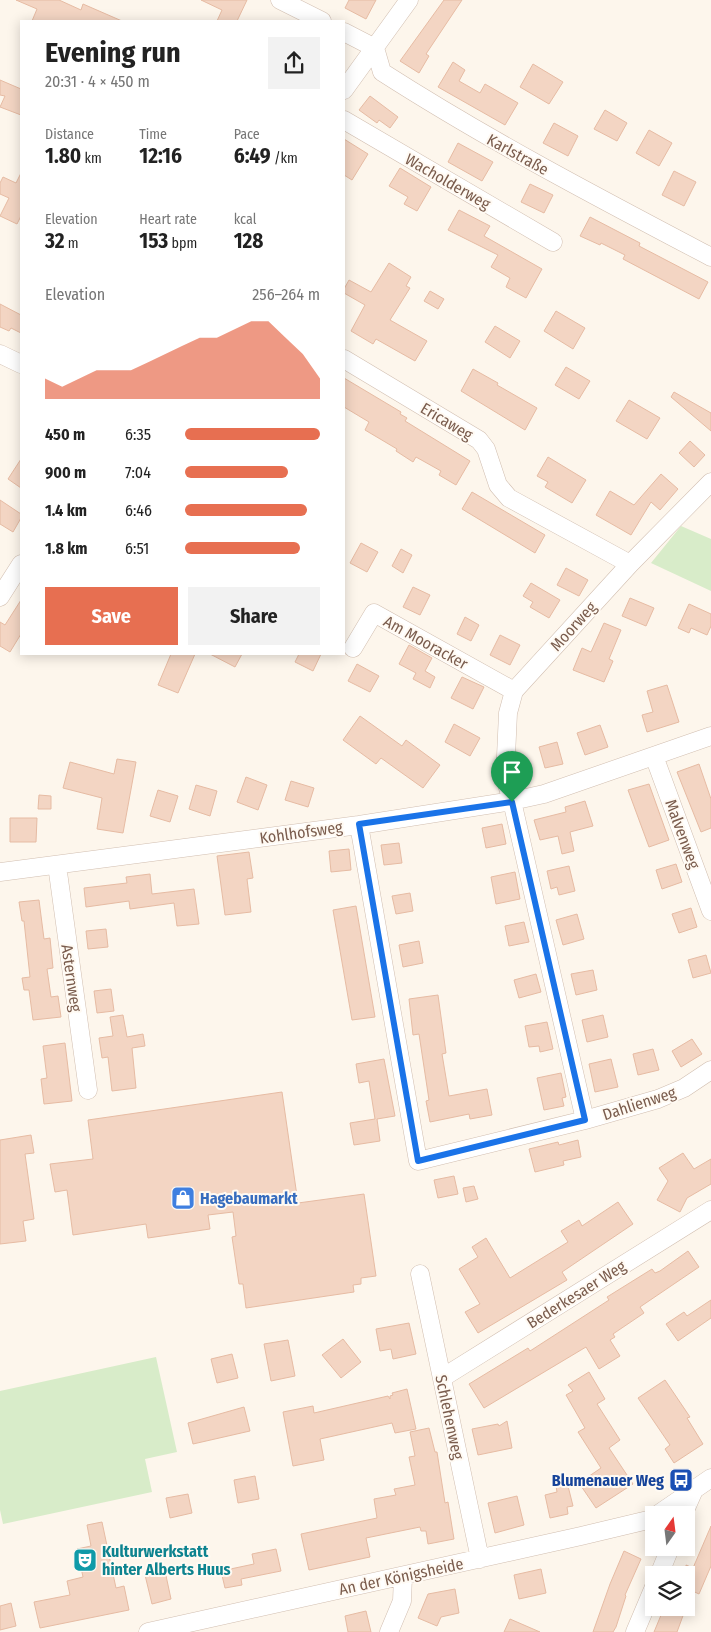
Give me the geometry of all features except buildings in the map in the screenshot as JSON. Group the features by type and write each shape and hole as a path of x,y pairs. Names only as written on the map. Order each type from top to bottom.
{"street":[{"path":"280,0 320,20"},
{"path":"345,89 409,0"},
{"path":"345,33 375,48"},
{"name":"Karlstraße","path":"375,48 382,72 451,116 560,178 711,257"},
{"name":"Wacholderweg","path":"345,121 553,242"},
{"path":"0,354 20,364"},
{"name":"Ericaweg","path":"345,360 478,440 486,449 498,485 509,498 630,564"},
{"name":"Moorweg","path":"585,1120 505,778 508,713 514,691 630,564 711,482"},
{"path":"0,595 20,565"},
{"name":"Am Mooracker","path":"353,648 374,613 514,691"},
{"name":"Kohlhofsweg","path":"0,872 512,802 544,794 711,736"},
{"name":"Malvenweg","path":"654,756 711,911"},
{"name":"Dahlienweg","path":"359,824 418,1161 585,1120 658,1099 684,1088 711,1070"},
{"name":"Asternweg","path":"57,865 88,1090"},
{"name":"Bederkesaer Weg","path":"442,1378 711,1210"},
{"name":"Schlehenweg","path":"420,1274 480,1559"},
{"path":"673,1506 711,1478"},
{"path":"687,1506 694,1489"},
{"name":"An der Königsheide","path":"148,1632 645,1521"},
{"path":"389,1632 402,1601 403,1576"},
{"path":"635,1632 645,1608"}],"green space":[{"path":"681,526 711,539 711,591 651,563"},
{"path":"156,1357 177,1452 145,1459 152,1492 3,1524 0,1510 0,1391"}],"place":[{"name":"Hagebaumarkt","path":"183,1198"},
{"name":"Blumenauer Weg","path":"681,1480"},
{"name":"Kulturwerkstatt hinter Alberts Huus","path":"85,1560"}],"route":[{"path":"512,802 585,1120 418,1161 359,824 512,802"}]}
